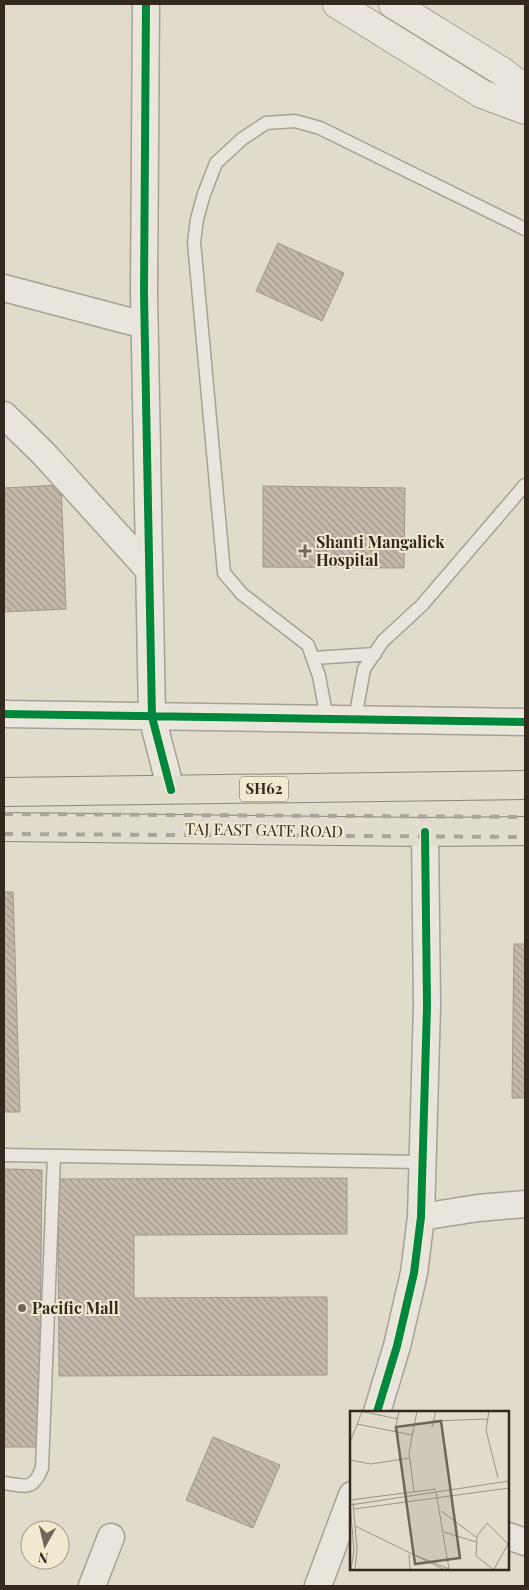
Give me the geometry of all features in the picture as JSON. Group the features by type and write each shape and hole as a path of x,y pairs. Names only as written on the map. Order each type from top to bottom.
{"main road":[{"name":"SH62","path":"4,792 525,785"},
{"name":"TAJ EAST GATE ROAD","path":"4,827 426,832 525,831"}],"street":[{"path":"146,4 144,325 152,717 171,790"},
{"path":"337,4 482,94 525,110"},
{"path":"392,4 503,72 525,89"},
{"path":"4,288 144,325"},
{"path":"4,415 43,452 148,570"},
{"path":"4,714 525,722"},
{"path":"377,1411 397,1346 414,1273 421,1217 427,1006 426,832"},
{"path":"421,1217 478,1208 525,1204"},
{"path":"318,1586 350,1500"},
{"path":"509,1536 525,1542"},
{"path":"92,1586 111,1538"}],"lane":[{"path":"327,719 319,676 308,645 242,594 224,573 194,242 197,219 216,163 242,139 266,123 296,121 320,128 525,229"},
{"path":"354,719 364,669 383,641 422,605 525,484"},
{"path":"313,658 375,654"},
{"path":"4,1155 423,1162"},
{"path":"4,1483 29,1486 37,1481 42,1468 54,1156"}],"building":[{"path":"278,243 344,273 322,321 256,291"},
{"path":"61,485 66,609 4,612 4,488"},
{"path":"263,486 405,488 404,568 263,567"},
{"path":"4,892 13,892 20,1112 4,1112"},
{"path":"514,944 525,944 525,1098 512,1098"},
{"name":"Pacific Mall","path":"4,1169 42,1170 39,1447 4,1447"},
{"path":"347,1178 347,1234 134,1235 134,1298 327,1297 327,1375 59,1376 58,1179"},
{"path":"213,1437 280,1465 253,1528 186,1500"}],"railway":[{"path":"4,814 525,817"},
{"path":"4,834 525,837"}],"cycle path":[{"path":"146,4 144,293 152,717 171,790"},
{"path":"4,714 525,722"},
{"path":"377,1411 397,1346 414,1273 421,1217 427,1006 425,832"}],"place":[{"name":"Shanti Mangalick Hospital","path":"305,551"},
{"name":"Pacific Mall","path":"22,1308"}]}
